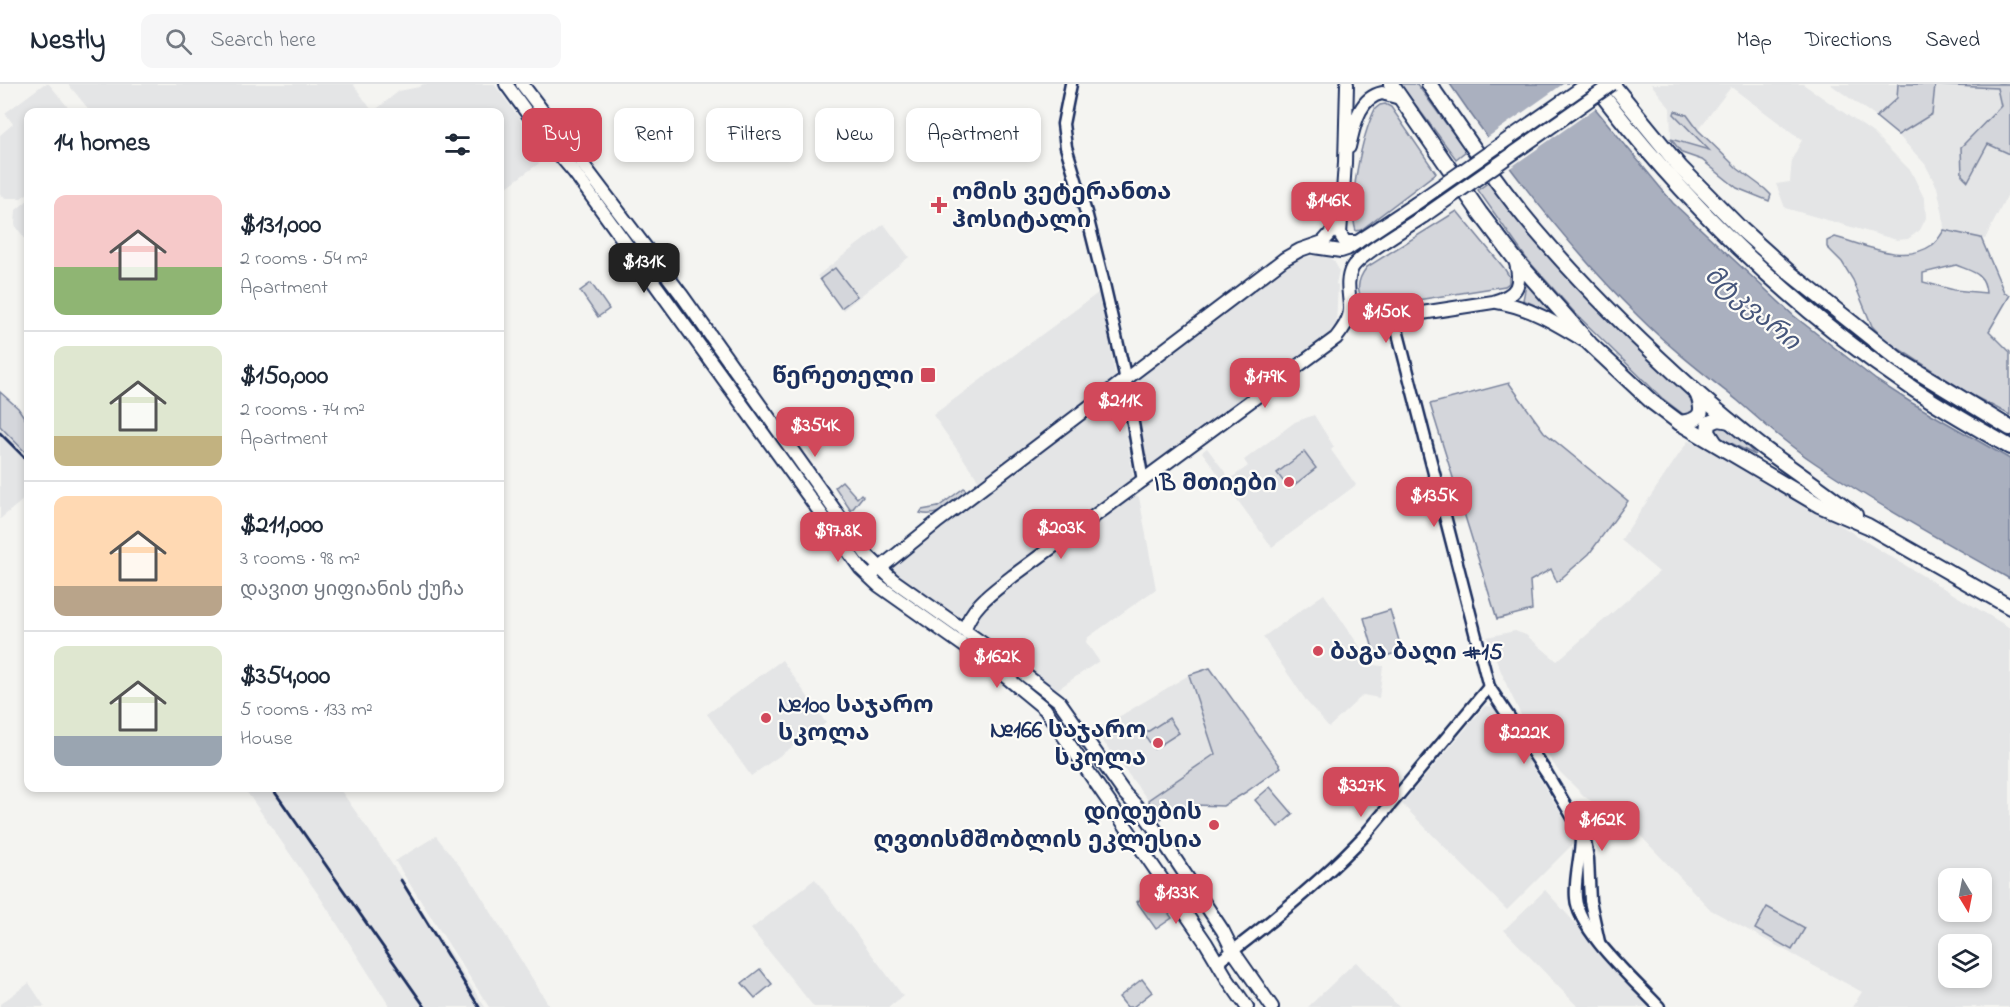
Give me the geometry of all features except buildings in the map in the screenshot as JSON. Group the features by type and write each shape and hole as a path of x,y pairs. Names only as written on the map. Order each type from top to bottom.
{"main road":[{"path":"506,84 546,139 574,172 849,553 869,577 994,667 1045,709 1127,826 1247,1007"},
{"path":"522,84 556,132 584,165 681,294 856,541 880,569 907,591 1059,701 1125,794 1144,814 1272,1007"},
{"path":"1347,84 1344,130 1345,163 1339,224 1340,234 1345,243 1358,242"},
{"path":"1391,84 1480,213 1515,259 1590,344 1652,402 1680,423 1819,505 1868,526 2010,607"},
{"path":"1429,84 1509,196 1546,242 1608,308 1730,421 1765,449 1831,495 1868,526"},
{"path":"1312,247 1341,251 1358,242 1587,84"},
{"path":"1594,84 1624,124 1692,201 1783,288 1866,355 1909,386 2010,447"},
{"path":"964,631 978,604 1013,576 1336,338 1346,324 1350,310 1347,288 1349,276 1356,262 1612,84 1680,167 1742,230 1791,274 1900,361 2010,428"},
{"path":"1345,163 1362,106 1377,94 1388,94 1400,98"},
{"path":"869,577 936,522 1284,259 1323,242 1339,224"},
{"path":"1350,310 1365,317 1394,318 1493,302 1507,297 1517,288 1519,276 1515,259"},
{"path":"1493,302 1533,312 1590,344"},
{"path":"1680,423 1696,419 1701,412 1697,392"},
{"path":"1715,443 1708,432 1709,423 1719,419 1730,421"}],"street":[{"path":"1071,84 1063,124 1066,147 1104,284 1125,379 1143,481"},
{"path":"1394,318 1489,687 1581,829 1576,900 1581,918 1590,933 1659,1007"},
{"path":"1218,962 1266,926 1345,856 1489,687"}],"shaded area":[{"path":"44,84 49,84 69,108 24,108 24,196 21,198 6,198 0,195 0,135 13,124 5,113"},
{"path":"68,84 353,84 370,108 88,108"},
{"path":"423,84 494,84 522,122 522,162 541,162 504,189 504,108 378,108 399,91"},
{"path":"1400,84 1417,84 1466,151 1456,159"},
{"path":"1651,84 1803,84 1873,133 1911,171 1925,200 1926,218 1920,230 1908,239 1897,240 1785,208 1776,184 1790,182 1792,159 1802,140 1731,87 1698,130 1687,115 1710,151 1671,139 1670,108"},
{"path":"1830,84 1898,84 1897,98 1876,117"},
{"path":"1898,84 2010,84 2010,154 1988,144 1968,181 1962,175 1961,147 2001,106 1997,88 1935,85 1932,114 1898,135 1876,117 1897,98"},
{"path":"1935,85 1997,88 2001,106 1961,147 1961,162 1967,181 1988,144 2010,154 2010,190 1985,239 1944,230 1937,187 1925,164 1898,135 1932,114"},
{"path":"1385,104 1391,107 1436,173 1361,230 1356,231 1353,204 1361,152 1375,109"},
{"path":"1675,111 1687,115 1698,130 1738,169 1765,189 1771,195 1769,201 1737,188 1702,160 1682,153 1671,139 1709,150 1674,114"},
{"path":"1489,182 1560,269 1694,399 1696,412 1683,414 1662,398 1575,313 1526,258 1478,190"},
{"path":"24,203 24,237 15,225 16,210"},
{"path":"1457,211 1504,268 1509,276 1509,283 1505,286 1380,306 1362,297 1359,292 1360,280 1367,267"},
{"path":"884,224 909,257 843,310 817,276"},
{"path":"1944,230 1981,238 2004,292 2010,295 1989,331 2010,352 2010,415 1968,393 1885,340 1872,326 1853,280 1842,262 1827,247 1827,241 1835,237 1884,252 1909,253 1921,251 1932,245","holes":["1956,265 1981,277 1986,293 1954,290 1923,282 1923,273"]},
{"path":"1325,255 1334,261 1339,270 1336,284 1338,285 1336,324 1331,329 1333,331 1330,338 1151,470 1146,468 1132,386 1136,379 1297,259"},
{"path":"835,268 857,296 841,308 820,279"},
{"path":"1527,280 1561,321 1523,300"},
{"path":"591,283 609,309 598,317 580,291"},
{"path":"1098,293 1101,294 1116,379 981,484 933,415"},
{"path":"1509,383 1544,432 1628,501 1589,554 1557,582 1551,569 1530,581 1532,610 1497,619 1430,404"},
{"path":"0,392 18,408 24,417 24,451 0,426"},
{"path":"1116,395 1120,396 1133,484 958,617 953,616 890,572 890,567"},
{"name":"IB მთიები","path":"1314,415 1334,447 1331,450 1356,485 1272,547 1202,452 1207,448 1230,479 1248,466 1244,460 1295,422"},
{"path":"1721,423 1737,435 1755,455 1715,435 1713,427"},
{"path":"0,426 24,451 24,501 0,519"},
{"path":"1688,441 1723,451 1878,549 2010,628 2010,1007 1852,1007 1862,992 1711,910 1616,810 1611,813 1585,797 1557,769 1522,717 1487,637 1515,631 1526,635 1557,661 1659,572 1621,540"},
{"path":"1304,452 1316,468 1289,489 1277,473"},
{"path":"842,481 857,498 861,494 863,496 851,511 835,487"},
{"path":"964,488 968,493 946,509 933,514 920,513 922,510 938,507"},
{"path":"1134,495 1139,497 1156,589 1087,638 1086,642 1099,661 1058,689 1043,681 974,628 979,610"},
{"name":"ბაგა ბაღი #15","path":"1324,594 1372,665 1383,666 1379,698 1363,695 1329,727 1307,702 1263,637"},
{"path":"1390,610 1402,651 1376,659 1364,618"},
{"name":"№100 საჯარო სკოლა","path":"782,660 826,723 751,776 707,714"},
{"path":"1210,668 1281,767 1223,806 1195,805 1177,808 1161,819 1148,800 1215,754 1189,675"},
{"name":"№166 საჯარო სკოლა","path":"1189,675 1215,754 1148,800 1095,731"},
{"path":"1485,706 1496,707 1577,840 1507,910 1402,804"},
{"path":"1169,718 1179,733 1154,749 1144,734"},
{"path":"1270,787 1293,814 1278,827 1255,800"},
{"path":"247,792 342,792 382,849 485,1007 390,1007 318,894"},
{"path":"436,836 473,883 550,1007 489,1007 395,861"},
{"path":"815,879 903,996 889,1007 814,1007 751,929"},
{"path":"1152,890 1172,918 1156,929 1137,902"},
{"path":"1545,890 1652,1007 1578,1007 1504,930"},
{"path":"1767,907 1805,928 1792,950 1755,929"},
{"path":"1356,962 1399,1007 1308,1007 1351,966"},
{"path":"760,969 772,984 755,998 742,983"},
{"path":"1142,979 1152,992 1133,1007 1127,1007 1119,997"},
{"path":"29,983 45,1007 0,1007 0,1004"}],"water":[{"name":"მტკვარი","path":"1450,84 1575,84 1673,203 1794,316 1876,380 2010,459 2010,579 1887,508 1805,456 1662,339 1612,289 1562,233 1515,175"}],"pier":[{"path":"1563,84 1578,84 1597,107 1507,170 1485,139"}],"railway":[{"path":"0,433 24,457"},
{"path":"275,792 425,1007"},
{"path":"401,880 479,1007"}],"place":[{"name":"ომის ვეტერანთა ჰოსიტალი","path":"939,205"},
{"name":"წერეთელი","path":"928,375"},
{"name":"IB მთიები","path":"1289,482"},
{"name":"ბაგა ბაღი #15","path":"1318,651"},
{"name":"№100 საჯარო სკოლა","path":"766,718"},
{"name":"№166 საჯარო სკოლა","path":"1158,743"},
{"name":"დიდუბის ღვთისმშობლის ეკლესია","path":"1214,825"}]}
